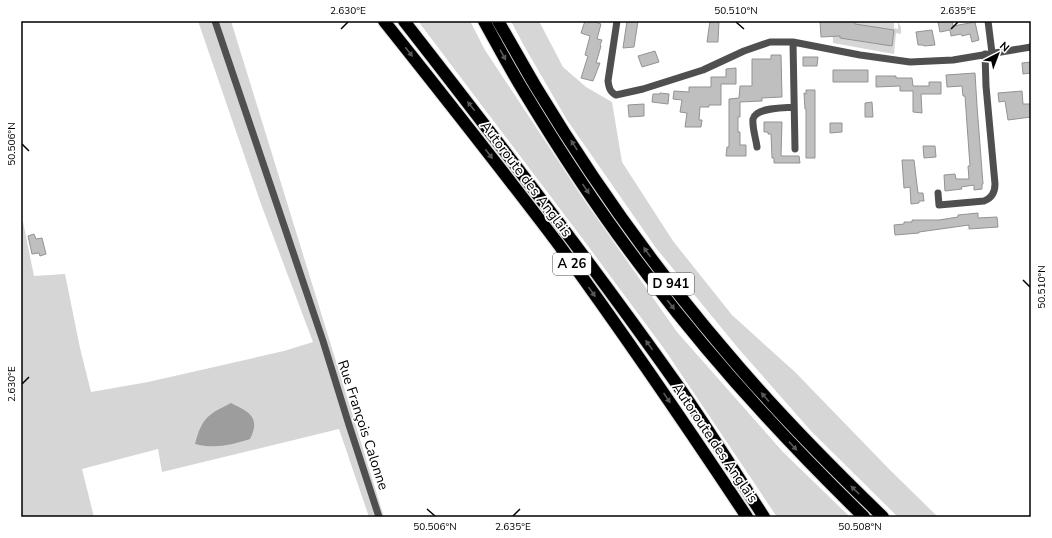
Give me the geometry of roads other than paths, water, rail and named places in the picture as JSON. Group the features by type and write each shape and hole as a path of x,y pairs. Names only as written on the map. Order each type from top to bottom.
{"highway":[{"name":"Autoroute des Anglais","path":"384,21 471,130 559,246 666,396 747,517"},
{"name":"Autoroute des Anglais","path":"404,21 489,129 677,384 764,517"},
{"name":"D 941","path":"484,21 525,94 585,188 649,278 712,356 763,414 816,471 864,517"},
{"name":"D 941","path":"498,21 536,87 592,173 659,269 722,347 774,407 827,463 883,517"}],"street":[{"name":"Rue François Calonne","path":"215,21 323,341 379,517"},
{"path":"617,21 608,81 609,88 613,94 616,95 703,70 757,46 770,42 793,42 860,55 910,62 953,60 1031,47"},
{"path":"938,193 939,205 984,201 990,198 993,194 995,184 986,86 988,21"},
{"path":"793,42 795,149"},
{"path":"757,148 753,121 758,112 794,107"}]}
